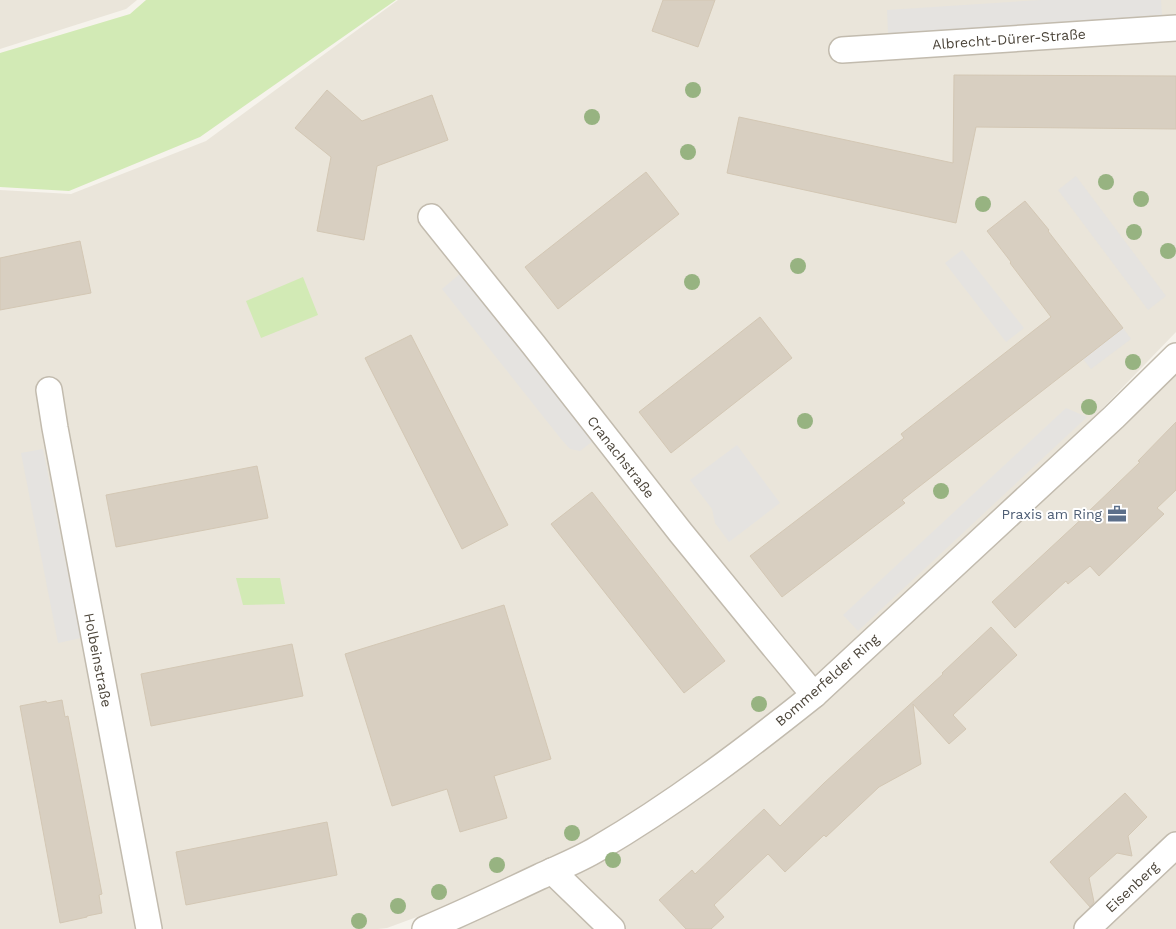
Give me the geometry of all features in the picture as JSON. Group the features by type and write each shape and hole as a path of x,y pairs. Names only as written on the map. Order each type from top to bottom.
{"street":[{"name":"Albrecht-Dürer-Straße","path":"842,50 1176,28"},
{"name":"Cranachstraße","path":"431,217 681,533 814,694"},
{"name":"Bommerfelder Ring","path":"425,929 472,909 596,850 709,776 763,736 814,694 1114,417 1176,356"},
{"name":"Holbeinstraße","path":"49,390 56,438 149,929"},
{"name":"Eisenberg","path":"1087,929 1176,845"},
{"path":"552,871 612,929"}],"shaded area":[{"path":"0,0 137,0 126,9 0,49"},
{"path":"398,0 1176,0 1176,332 1094,417 801,691 579,857 387,928 0,929 0,190 71,194 206,141"},
{"path":"1041,0 1161,0 1162,15 888,34 887,10"},
{"path":"1076,176 1166,296 1148,310 1058,190"},
{"path":"962,250 1024,328 1006,342 945,263"},
{"path":"461,273 593,441 580,451 570,449 561,439 442,289"},
{"path":"1123,328 1131,339 1091,369 1083,359"},
{"path":"1176,367 1176,929 445,929 716,782"},
{"path":"1066,408 1087,417 858,631 843,615"},
{"path":"737,445 780,503 729,542 715,523 712,509 690,480"},
{"path":"43,449 81,638 58,643 21,453"}],"green space":[{"path":"146,0 396,0 200,137 69,191 0,187 0,53 130,14"},
{"path":"303,277 318,315 261,338 246,301"},
{"path":"236,578 280,578 285,604 243,605"}],"building":[{"path":"663,0 715,0 698,47 652,31"},
{"path":"954,75 1176,76 1176,129 976,127 956,223 727,173 739,117 953,163"},
{"path":"327,90 362,121 432,95 448,140 377,166 364,240 317,231 331,157 295,128"},
{"path":"646,172 679,214 558,309 525,267"},
{"path":"1025,201 1123,328 902,500 905,503 782,597 750,556 904,438 901,434 1051,317 987,231"},
{"path":"80,241 91,293 0,310 0,258"},
{"path":"760,317 792,358 671,453 639,412"},
{"path":"411,335 508,525 462,549 365,358"},
{"path":"1176,422 1176,490 1157,508 1164,514 1099,576 1090,566 1068,584 1066,581 1015,628 992,602 1088,513 1140,462 1138,461"},
{"path":"257,466 268,518 116,547 106,495"},
{"path":"592,492 725,661 684,693 551,524"},
{"path":"504,605 551,759 494,776 507,818 460,832 447,789 392,806 345,654"},
{"path":"991,627 1017,655 953,715 966,729 949,744 913,704 921,764 879,787 826,837 824,835 785,872 768,854 714,905 724,917 711,929 686,929 659,900 692,870 695,874 764,809 780,826"},
{"path":"292,644 303,696 151,726 141,674"},
{"path":"62,700 65,717 68,716 102,894 99,895 102,913 60,923 20,706"},
{"path":"1125,793 1147,817 1128,836 1132,856 1117,853 1089,878 1094,902 1090,907 1050,862"},
{"path":"327,822 337,875 186,905 176,852"}],"place":[{"name":"Praxis am Ring","path":"1117,514"}]}
